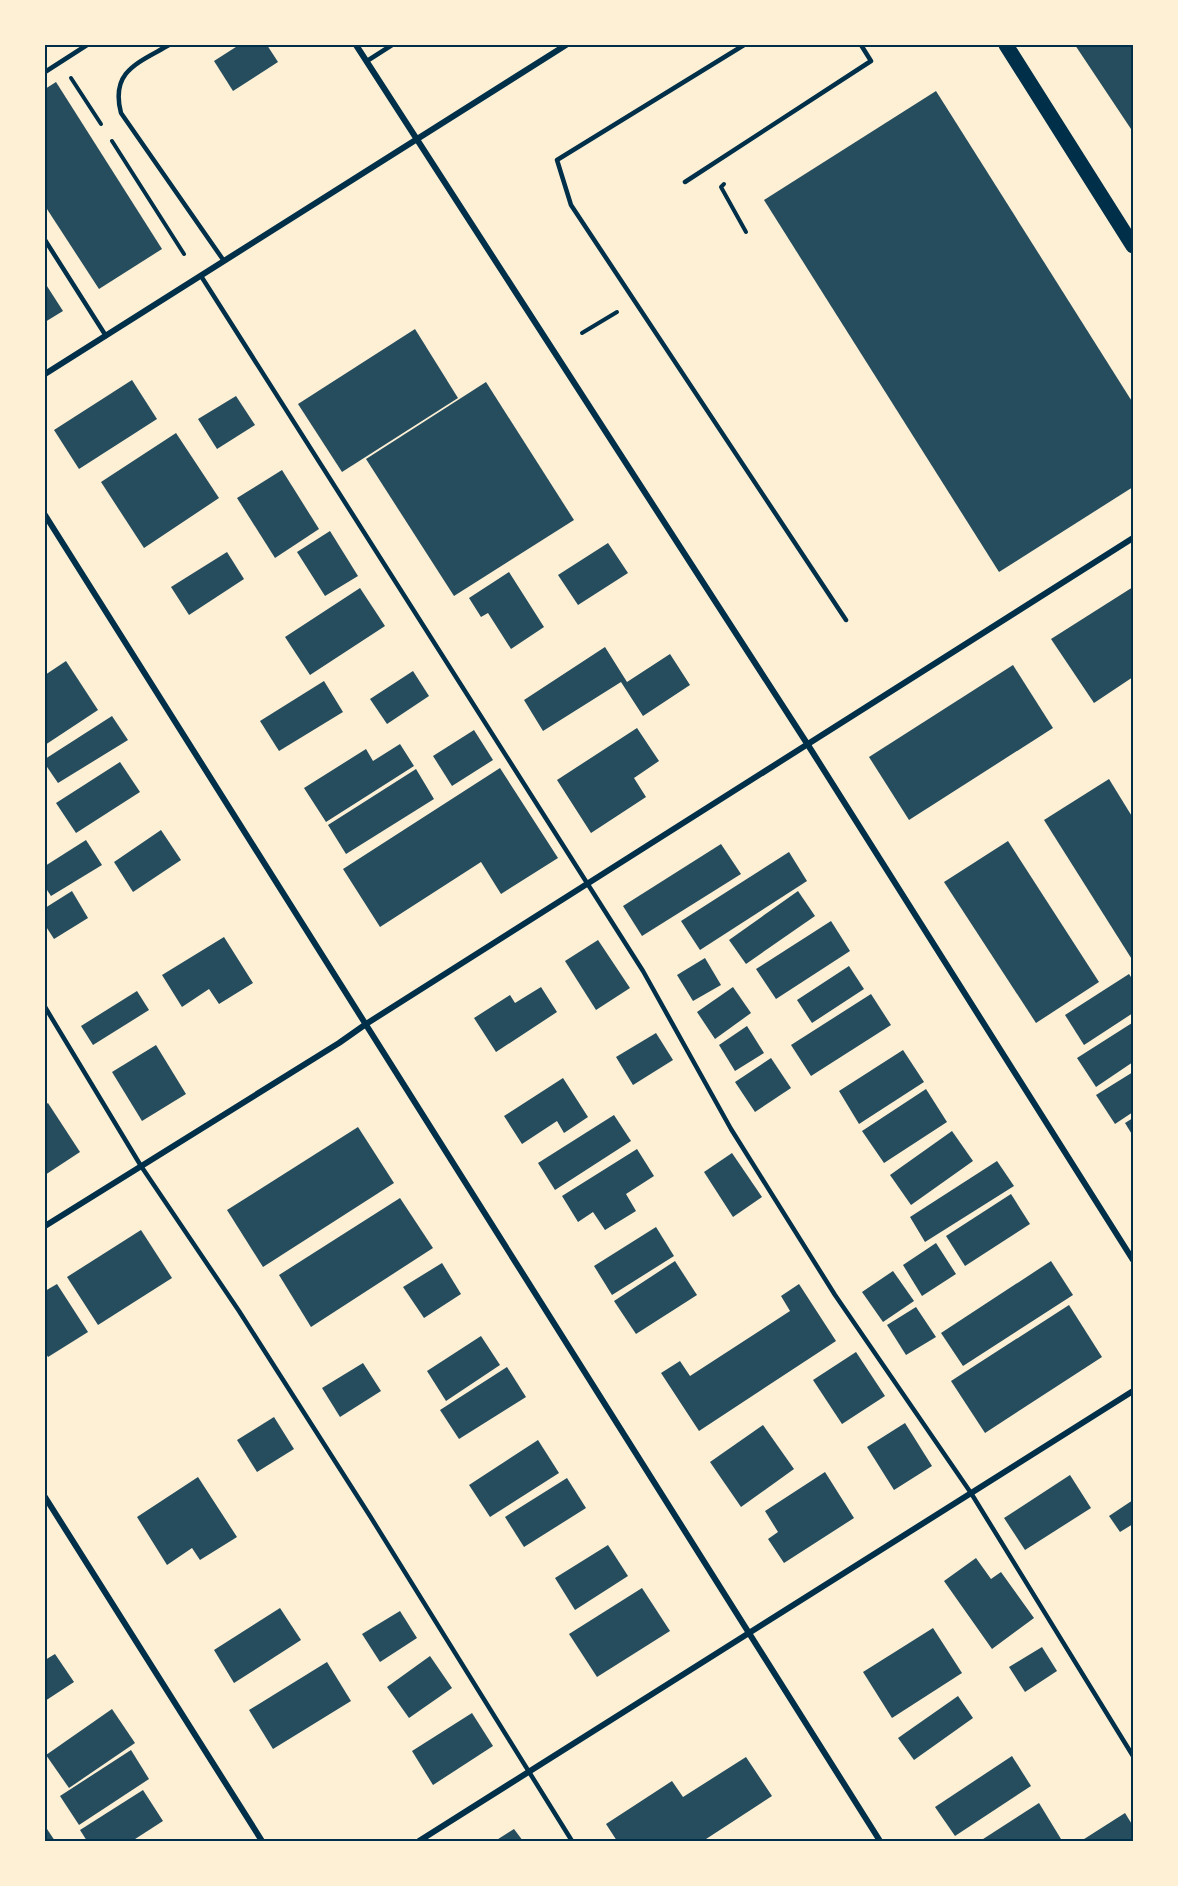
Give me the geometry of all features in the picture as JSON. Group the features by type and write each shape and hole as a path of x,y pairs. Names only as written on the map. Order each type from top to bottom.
{"main road":[{"path":"1006,45 1133,246"}],"street":[{"path":"356,45 808,745 1133,1260"},
{"path":"45,374 566,45"},
{"path":"45,515 880,1841"},
{"path":"45,1226 339,1043 1133,538"},
{"path":"419,1841 1133,1391"},
{"path":"45,1497 262,1841"}],"lane":[{"path":"45,72 87,45"},
{"path":"169,45 129,70 120,80 117,97 121,113 224,261"},
{"path":"367,61 392,45"},
{"path":"744,45 557,160 571,205 846,620"},
{"path":"685,182 871,61 861,45"},
{"path":"45,240 106,336"},
{"path":"201,276 643,971 731,1129 835,1295 971,1493 1133,1756"},
{"path":"45,1007 141,1166 239,1311 572,1841"}],"path":[{"path":"67,71 104,129"},
{"path":"110,138 184,254"},
{"path":"729,180 721,187 746,232"},
{"path":"582,333 617,312"}],"building":[{"path":"239,45 267,45 278,62 233,91 214,61"},
{"path":"1075,45 1133,45 1133,132"},
{"path":"56,82 162,249 99,289 45,206 45,89"},
{"path":"936,91 1133,403 1133,487 999,572 764,200"},
{"path":"45,283 63,311 45,322"},
{"path":"415,329 458,398 342,472 298,404"},
{"path":"132,380 157,419 79,469 54,430"},
{"path":"486,382 574,520 454,596 366,459"},
{"path":"236,396 255,425 217,449 198,419"},
{"path":"176,433 219,498 144,548 101,482"},
{"path":"282,470 319,529 275,558 237,498"},
{"path":"330,531 358,576 325,596 297,552"},
{"path":"608,543 628,573 578,605 558,575"},
{"path":"227,552 244,579 189,615 171,587"},
{"path":"509,572 544,627 511,649 488,613 481,617 469,598"},
{"path":"1133,587 1133,677 1094,703 1051,639"},
{"path":"360,588 385,626 310,675 285,637"},
{"path":"605,647 627,682 670,654 690,685 643,716 621,682 543,731 524,700"},
{"path":"66,661 98,710 45,745 45,675"},
{"path":"1013,665 1053,728 909,820 869,757"},
{"path":"413,671 429,696 387,724 370,699"},
{"path":"324,681 343,712 279,751 260,721"},
{"path":"112,716 128,740 58,783 45,764 45,759"},
{"path":"637,728 659,761 634,778 646,797 591,833 557,780"},
{"path":"474,730 493,760 452,786 433,756"},
{"path":"400,744 414,766 326,822 304,788 366,749 373,761"},
{"path":"120,762 140,792 76,833 56,803"},
{"path":"500,768 558,858 501,894 481,862 380,927 343,869"},
{"path":"416,769 434,799 346,854 328,825"},
{"path":"1109,779 1133,818 1133,961 1044,820"},
{"path":"161,830 181,860 133,892 114,862"},
{"path":"86,840 102,865 51,896 45,887 45,866"},
{"path":"1008,841 1099,982 1036,1023 944,882"},
{"path":"721,844 741,874 642,936 623,906"},
{"path":"789,852 807,881 700,950 681,921"},
{"path":"72,891 88,918 54,939 45,925 45,908"},
{"path":"798,891 815,916 746,964 729,940"},
{"path":"831,921 850,951 776,999 756,969"},
{"path":"224,937 253,983 219,1004 209,989 182,1007 162,975"},
{"path":"598,940 630,988 596,1010 565,961"},
{"path":"705,958 721,985 693,1001 677,975"},
{"path":"849,966 864,989 812,1023 797,1000"},
{"path":"1129,974 1133,980 1133,1013 1084,1045 1065,1015"},
{"path":"541,987 557,1012 496,1052 474,1018 510,995 515,1003"},
{"path":"733,987 751,1013 715,1039 697,1012"},
{"path":"137,991 149,1010 93,1045 81,1026"},
{"path":"871,994 891,1025 811,1076 791,1045"},
{"path":"1132,1023 1133,1062 1096,1087 1077,1058"},
{"path":"747,1026 764,1053 735,1071 719,1045"},
{"path":"656,1033 673,1060 633,1085 616,1057"},
{"path":"156,1045 186,1094 142,1121 112,1072"},
{"path":"903,1050 924,1082 859,1124 839,1091"},
{"path":"771,1058 791,1088 755,1112 735,1082"},
{"path":"1133,1072 1133,1112 1115,1124 1096,1095"},
{"path":"563,1078 588,1117 564,1133 557,1121 522,1144 504,1116"},
{"path":"926,1089 947,1122 884,1163 862,1131"},
{"path":"48,1103 80,1152 45,1175 45,1105"},
{"path":"614,1115 631,1141 555,1190 538,1163"},
{"path":"1133,1118 1133,1136 1125,1123"},
{"path":"358,1127 394,1183 263,1267 227,1210"},
{"path":"952,1131 973,1161 911,1205 890,1175"},
{"path":"637,1149 654,1176 626,1194 636,1211 605,1230 593,1212 578,1222 562,1196"},
{"path":"732,1153 762,1197 733,1217 704,1172"},
{"path":"997,1161 1014,1186 925,1242 910,1217"},
{"path":"1011,1194 1030,1224 965,1266 946,1236"},
{"path":"400,1198 433,1248 311,1327 279,1275"},
{"path":"656,1227 674,1256 612,1295 594,1266"},
{"path":"141,1230 172,1278 98,1325 67,1277"},
{"path":"936,1243 956,1274 922,1296 903,1265"},
{"path":"675,1261 697,1295 636,1334 614,1301"},
{"path":"1051,1261 1073,1295 963,1366 941,1333"},
{"path":"442,1263 461,1294 424,1318 403,1287"},
{"path":"893,1271 914,1301 883,1322 862,1292"},
{"path":"57,1284 88,1332 48,1357 45,1352 45,1291"},
{"path":"799,1284 836,1341 699,1431 661,1373 680,1361 690,1376 790,1311 781,1296"},
{"path":"1069,1305 1102,1357 985,1433 951,1381"},
{"path":"916,1307 936,1337 906,1355 887,1325"},
{"path":"481,1336 500,1365 446,1401 427,1371"},
{"path":"856,1352 885,1396 842,1424 813,1380"},
{"path":"363,1363 381,1391 340,1417 322,1388"},
{"path":"507,1367 526,1397 459,1439 440,1410"},
{"path":"274,1417 294,1449 257,1472 237,1440"},
{"path":"905,1423 932,1466 894,1490 867,1447"},
{"path":"763,1425 794,1469 741,1507 710,1462"},
{"path":"538,1440 559,1473 490,1517 469,1485"},
{"path":"825,1472 854,1518 784,1563 768,1539 778,1532 765,1511"},
{"path":"1070,1475 1091,1508 1025,1550 1004,1518"},
{"path":"198,1477 237,1537 200,1560 192,1548 167,1565 137,1517"},
{"path":"567,1478 586,1508 524,1547 505,1517"},
{"path":"1133,1500 1133,1524 1120,1532 1109,1516"},
{"path":"608,1545 628,1576 575,1610 555,1578"},
{"path":"976,1558 991,1579 1001,1572 1034,1618 992,1649 944,1581"},
{"path":"642,1588 670,1631 597,1677 569,1634"},
{"path":"280,1608 301,1640 234,1683 214,1650"},
{"path":"400,1611 417,1638 380,1662 362,1634"},
{"path":"933,1628 962,1673 892,1718 863,1672"},
{"path":"1042,1647 1057,1671 1025,1692 1009,1667"},
{"path":"55,1654 74,1682 45,1701 45,1660"},
{"path":"430,1656 452,1688 409,1718 387,1687"},
{"path":"327,1662 351,1701 273,1749 249,1710"},
{"path":"958,1696 973,1718 914,1760 898,1738"},
{"path":"112,1709 135,1743 69,1788 46,1755"},
{"path":"472,1713 493,1746 433,1785 412,1751"},
{"path":"131,1750 149,1779 79,1825 60,1796"},
{"path":"1012,1756 1031,1786 955,1836 935,1807"},
{"path":"746,1757 772,1796 703,1841 617,1841 606,1824 672,1781 683,1797"},
{"path":"143,1790 163,1821 132,1841 87,1841 80,1830"},
{"path":"1039,1803 1061,1839 1057,1841 980,1841"},
{"path":"1125,1813 1133,1826 1133,1841 1081,1841"},
{"path":"45,1826 55,1841 45,1841"},
{"path":"514,1829 523,1841 495,1841"}]}
